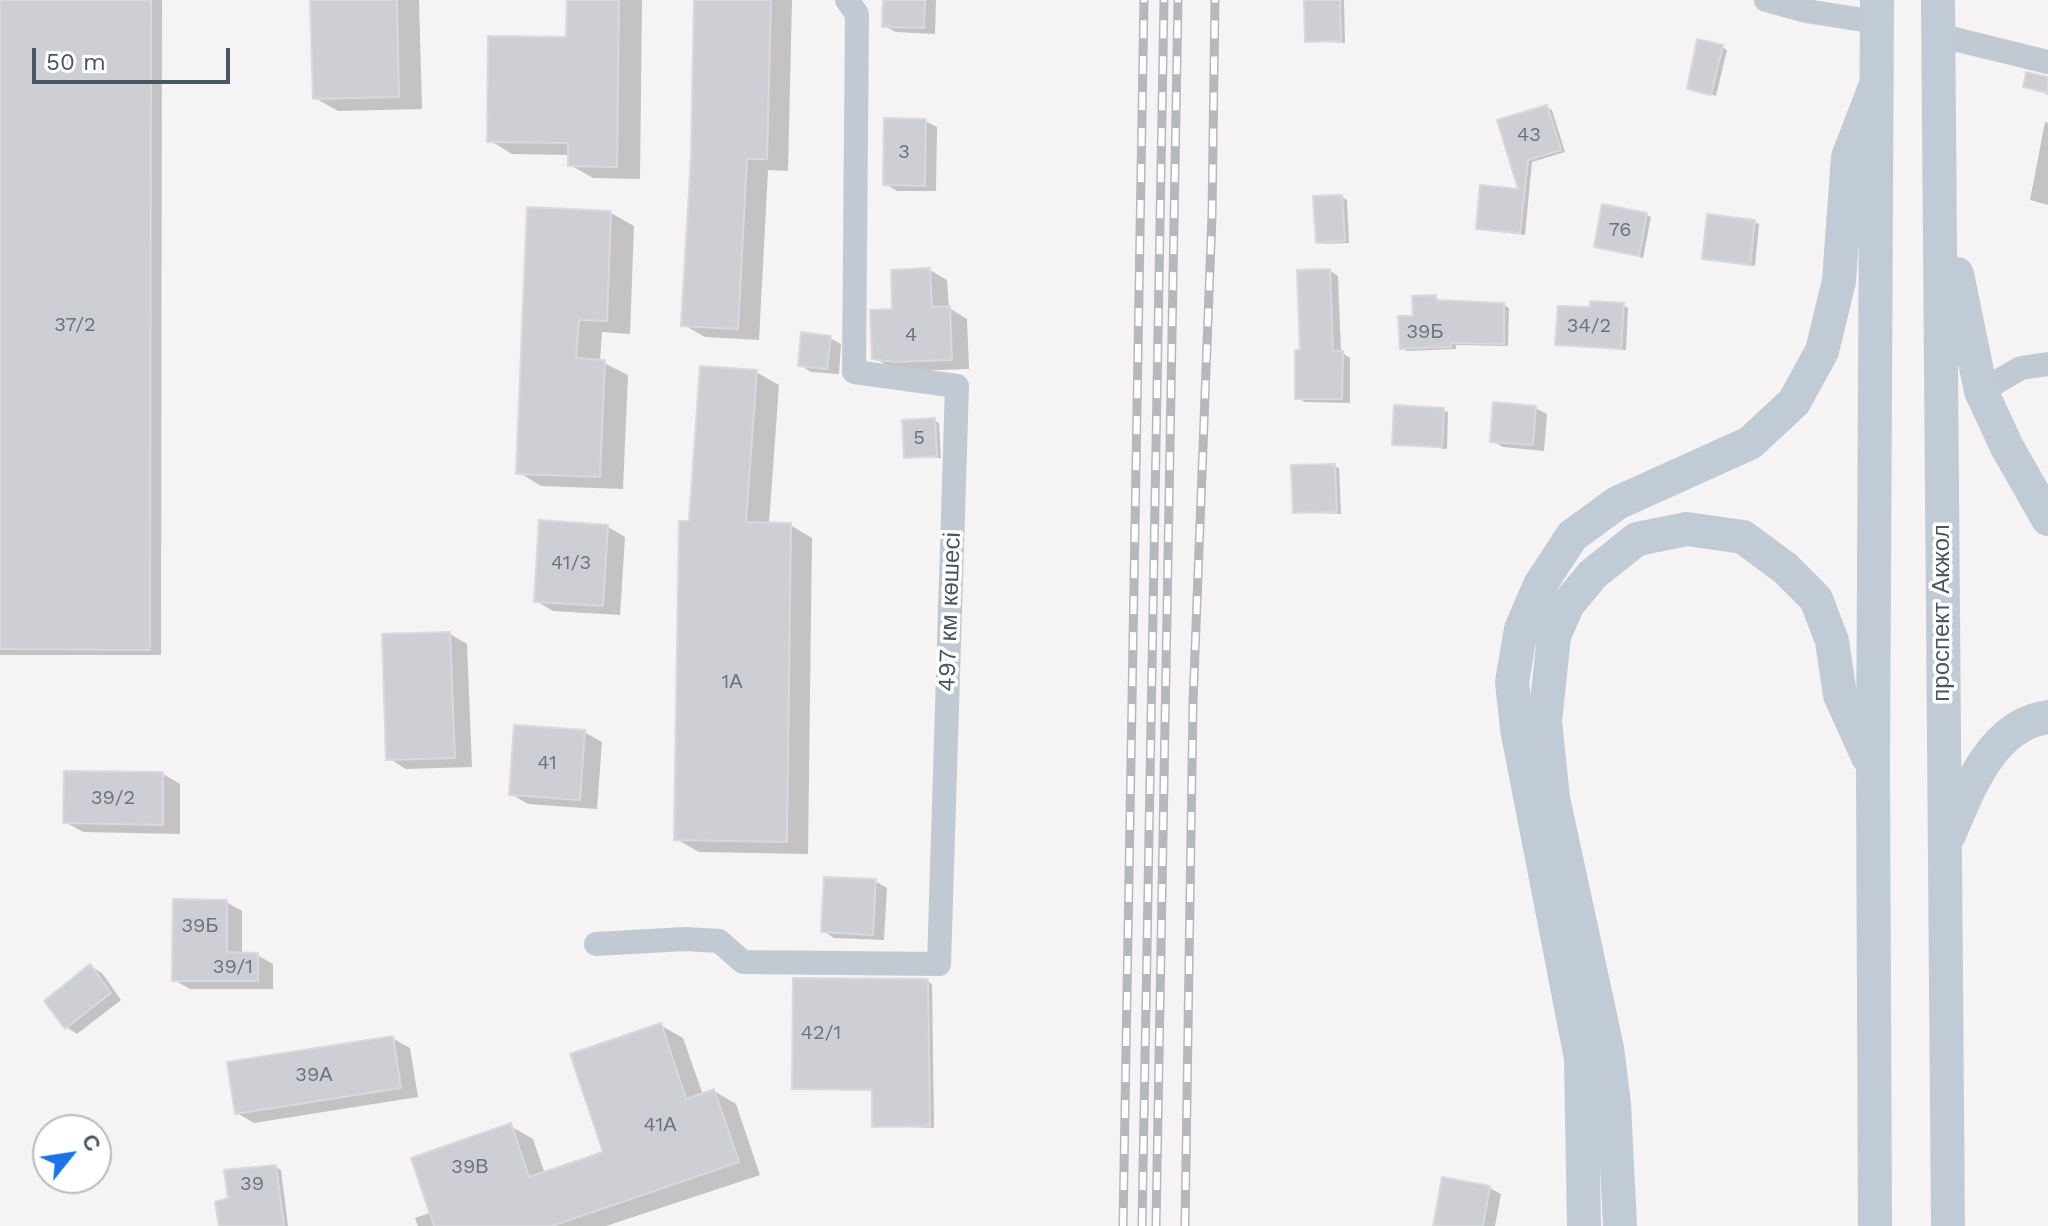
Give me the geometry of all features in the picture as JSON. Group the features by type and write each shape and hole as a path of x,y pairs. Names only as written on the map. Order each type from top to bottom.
{"main road":[{"name":"проспект Акжол","path":"1938,0 1948,1226"},
{"path":"1875,1226 1876,11"},
{"path":"1584,1226 1581,1058 1517,729 1512,682 1521,629 1540,585 1572,536 1617,503 1750,443 1794,402 1822,351 1839,281 1848,157 1875,87"},
{"path":"1941,192 1981,391 2048,519"},
{"path":"1620,1226 1607,1048 1553,798 1545,721 1554,636 1568,604 1593,574 1637,539 1687,529 1743,537 1785,568 1816,599 1832,641 1840,695 1873,768"},
{"path":"1943,850 1971,781 1995,747 2033,719 2048,717"}],"street":[{"name":"497 км көшесі","path":"596,944 700,939 719,941 743,962 939,964 957,386 854,372 857,14 847,0"},
{"path":"1766,0 1806,11 1876,11"},
{"path":"1938,35 2048,62"},
{"path":"1981,391 2021,368 2048,364"}],"building":[{"path":"0,0 151,0 150,650 0,649"},
{"path":"310,0 397,0 399,97 313,99"},
{"path":"567,0 619,0 617,167 568,166 568,143 487,142 488,36 566,37"},
{"path":"694,0 771,0 767,159 747,159 738,329 681,326 691,157"},
{"path":"883,0 925,0 924,28 882,27"},
{"path":"1304,0 1340,0 1341,41 1305,42"},
{"path":"1697,39 1723,45 1711,95 1687,89"},
{"path":"2026,72 2048,77 2048,93 2023,87"},
{"path":"1547,105 1561,150 1528,160 1520,233 1476,229 1480,185 1518,189 1497,120"},
{"path":"884,118 926,119 925,186 883,185"},
{"path":"1342,195 1345,241 1316,243 1313,196"},
{"path":"1602,204 1647,213 1639,256 1594,247"},
{"path":"527,207 611,211 607,321 579,320 576,358 605,360 600,477 516,474"},
{"path":"1707,214 1755,220 1750,265 1702,259"},
{"path":"930,268 932,307 950,306 952,360 894,362 872,359 870,310 892,309 891,270"},
{"path":"1330,269 1333,351 1343,351 1342,399 1295,399 1295,350 1300,350 1297,270"},
{"path":"1436,295 1436,300 1504,303 1504,344 1451,343 1451,347 1400,349 1398,316 1413,316 1412,296"},
{"path":"1590,301 1624,303 1621,349 1555,345 1558,306 1590,307"},
{"path":"801,332 831,336 827,369 798,366"},
{"path":"700,366 757,370 746,522 791,523 787,842 674,840 679,521 689,521"},
{"path":"1493,402 1536,406 1533,445 1490,442"},
{"path":"1394,405 1444,408 1442,447 1392,445"},
{"path":"935,418 937,456 904,458 902,420"},
{"path":"1335,464 1337,512 1293,513 1291,465"},
{"path":"539,520 608,525 603,606 534,602"},
{"path":"450,632 455,758 386,760 382,634"},
{"path":"514,725 585,730 580,800 509,795"},
{"path":"64,771 163,772 163,825 63,823"},
{"path":"824,877 876,879 873,935 821,932"},
{"path":"173,899 227,900 227,952 258,953 258,981 172,981"},
{"path":"90,964 111,993 65,1029 44,1001"},
{"path":"793,978 928,979 930,1126 872,1127 872,1090 792,1089"},
{"path":"661,1023 686,1099 714,1089 739,1162 552,1226 434,1226 411,1158 511,1123 529,1177 603,1152 570,1054"},
{"path":"393,1036 401,1088 235,1114 227,1062"},
{"path":"276,1165 284,1226 219,1226 215,1202 228,1198 224,1170"},
{"path":"1442,1177 1490,1186 1483,1226 1433,1226"}],"railway":[{"path":"1123,1226 1144,0"},
{"path":"1142,1226 1164,0"},
{"path":"1156,1226 1178,0"},
{"path":"1185,1226 1193,703 1212,216 1215,0"}]}
